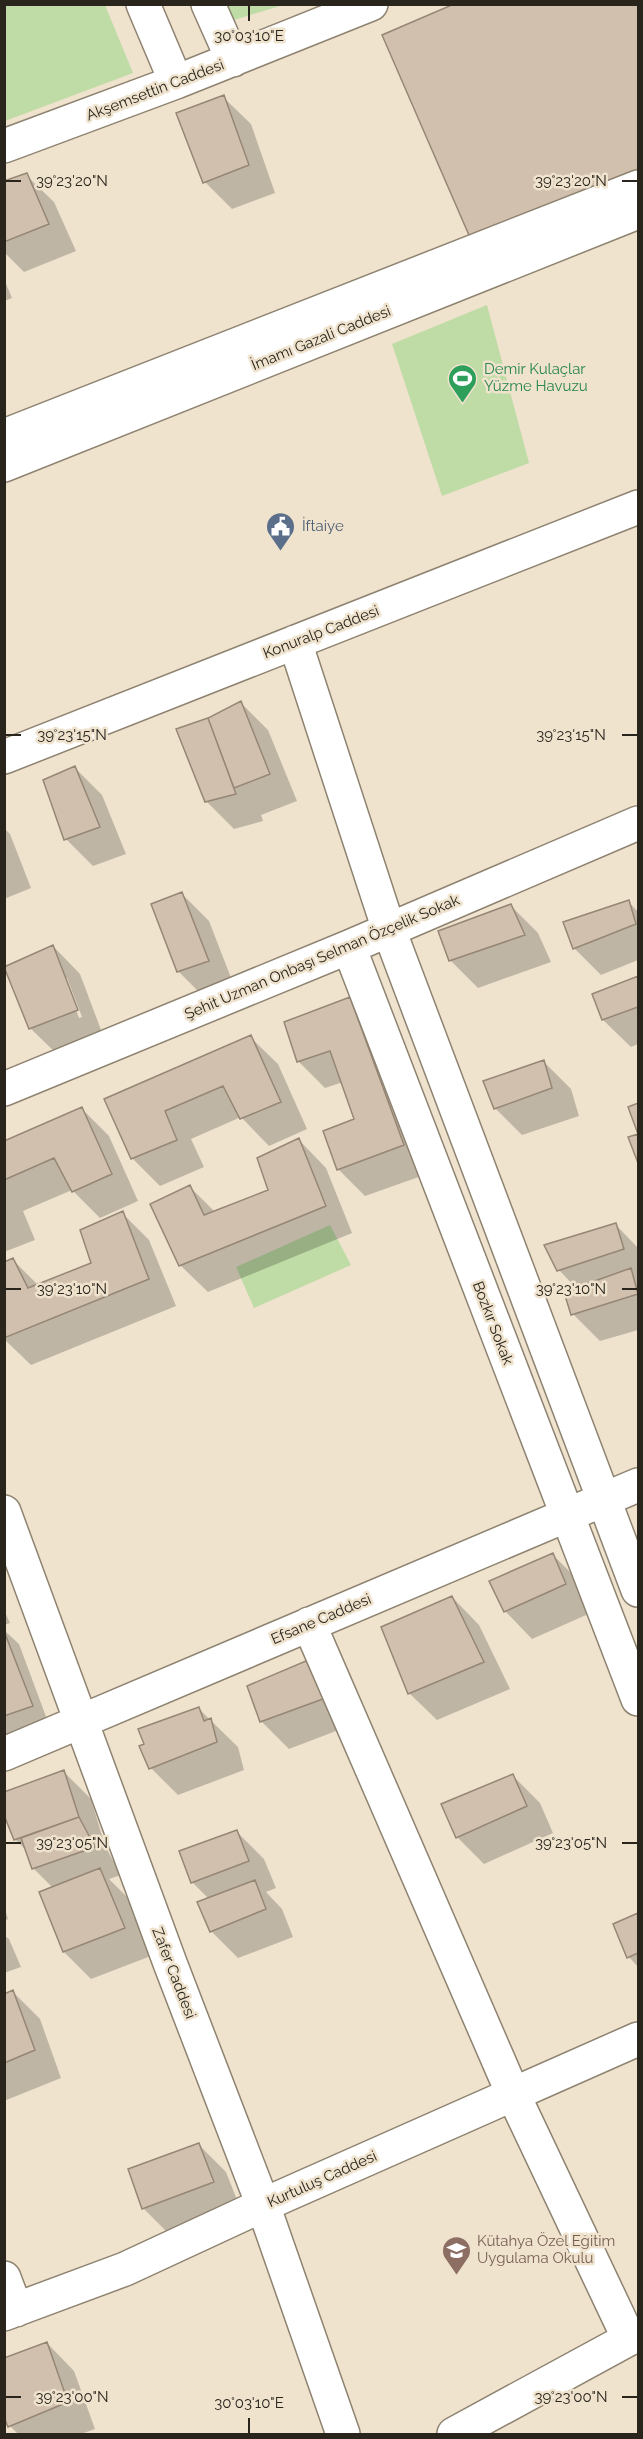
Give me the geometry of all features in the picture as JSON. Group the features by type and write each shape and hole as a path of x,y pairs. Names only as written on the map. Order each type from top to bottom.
{"street":[{"path":"143,4 176,82"},
{"path":"208,4 233,60"},
{"name":"Akşemsettin Caddesi","path":"4,146 233,60 358,7"},
{"name":"İmamı Gazali Caddesi","path":"4,436 639,187"},
{"name":"İmamı Gazali Caddesi","path":"4,465 639,212"},
{"name":"Konuralp Caddesi","path":"4,757 639,507"},
{"path":"295,642 389,930 639,1590"},
{"name":"Şehit Uzman Onbaşı Selman Özçelik Sokak","path":"4,1089 349,947 639,823"},
{"name":"Bozkır Sokak","path":"349,947 639,1699"},
{"name":"Efsane Caddesi","path":"4,1754 639,1485"},
{"name":"Zafer Caddesi","path":"4,1512 170,1963 263,2205 343,2434"},
{"path":"309,1624 513,2094 634,2336 454,2434"},
{"name":"Kurtuluş Caddesi","path":"10,2312 125,2269 263,2205 639,2039"},
{"path":"4,2278 10,2312"}],"green space":[{"path":"5,4 105,5 133,73 5,121"},
{"path":"224,5 283,5 231,21"},
{"name":"Demir Kulaçlar Yüzme Havuzu","path":"487,305 529,463 442,496 392,344"},
{"path":"330,1225 351,1265 254,1308 236,1267"}],"building":[{"path":"454,4 638,4 638,177 475,249 382,35"},
{"path":"224,95 249,165 203,183 176,113"},
{"path":"27,173 49,224 4,242 4,181"},
{"path":"241,701 270,774 234,788 208,718"},
{"path":"208,718 236,794 205,802 176,729"},
{"path":"75,766 100,827 64,840 43,780"},
{"path":"182,892 209,961 177,972 151,904"},
{"path":"629,900 636,924 573,949 563,922"},
{"path":"511,904 525,935 449,961 438,931"},
{"path":"53,945 78,1010 29,1029 4,967"},
{"path":"638,976 638,1007 602,1020 592,994"},
{"path":"350,997 404,1145 337,1170 323,1131 354,1119 330,1051 297,1062 284,1022"},
{"path":"251,1035 281,1102 240,1119 223,1086 165,1111 177,1140 131,1159 104,1099"},
{"path":"544,1060 552,1088 494,1109 483,1081"},
{"path":"638,1103 638,1134 628,1107"},
{"path":"82,1107 112,1174 72,1192 54,1158 4,1180 4,1141"},
{"path":"638,1134 638,1163 628,1137"},
{"path":"299,1138 326,1206 179,1266 150,1204 190,1185 204,1215 268,1190 257,1158"},
{"path":"123,1211 149,1279 4,1338 4,1262 13,1258 28,1288 91,1263 80,1230"},
{"path":"616,1223 624,1249 557,1271 544,1245"},
{"path":"631,1268 638,1294 571,1315 564,1292"},
{"path":"553,1553 566,1584 504,1612 489,1581"},
{"path":"452,1596 484,1662 408,1694 381,1627"},
{"path":"4,1631 33,1706 4,1716"},
{"path":"313,1658 331,1696 260,1722 247,1686"},
{"path":"199,1707 204,1721 211,1718 217,1742 149,1769 139,1746 144,1744 138,1729"},
{"path":"64,1770 79,1817 14,1840 4,1815 4,1792"},
{"path":"513,1774 527,1806 456,1838 441,1804"},
{"path":"79,1817 95,1847 32,1869 21,1838"},
{"path":"237,1830 249,1861 191,1883 179,1851"},
{"path":"100,1868 125,1928 63,1952 39,1892"},
{"path":"255,1880 266,1909 210,1932 197,1902"},
{"path":"638,1913 638,1953 627,1958 613,1924"},
{"path":"13,1990 35,2050 4,2063 4,1994"},
{"path":"199,2143 214,2182 142,2209 128,2169"},
{"path":"47,2342 68,2402 8,2427 4,2417 4,2358"}],"place":[{"name":"Demir Kulaçlar Yüzme Havuzu","path":"463,404"},
{"name":"İftaiye","path":"281,552"},
{"name":"Kütahya Özel Eğitim Uygulama Okulu","path":"456,2276"}]}
